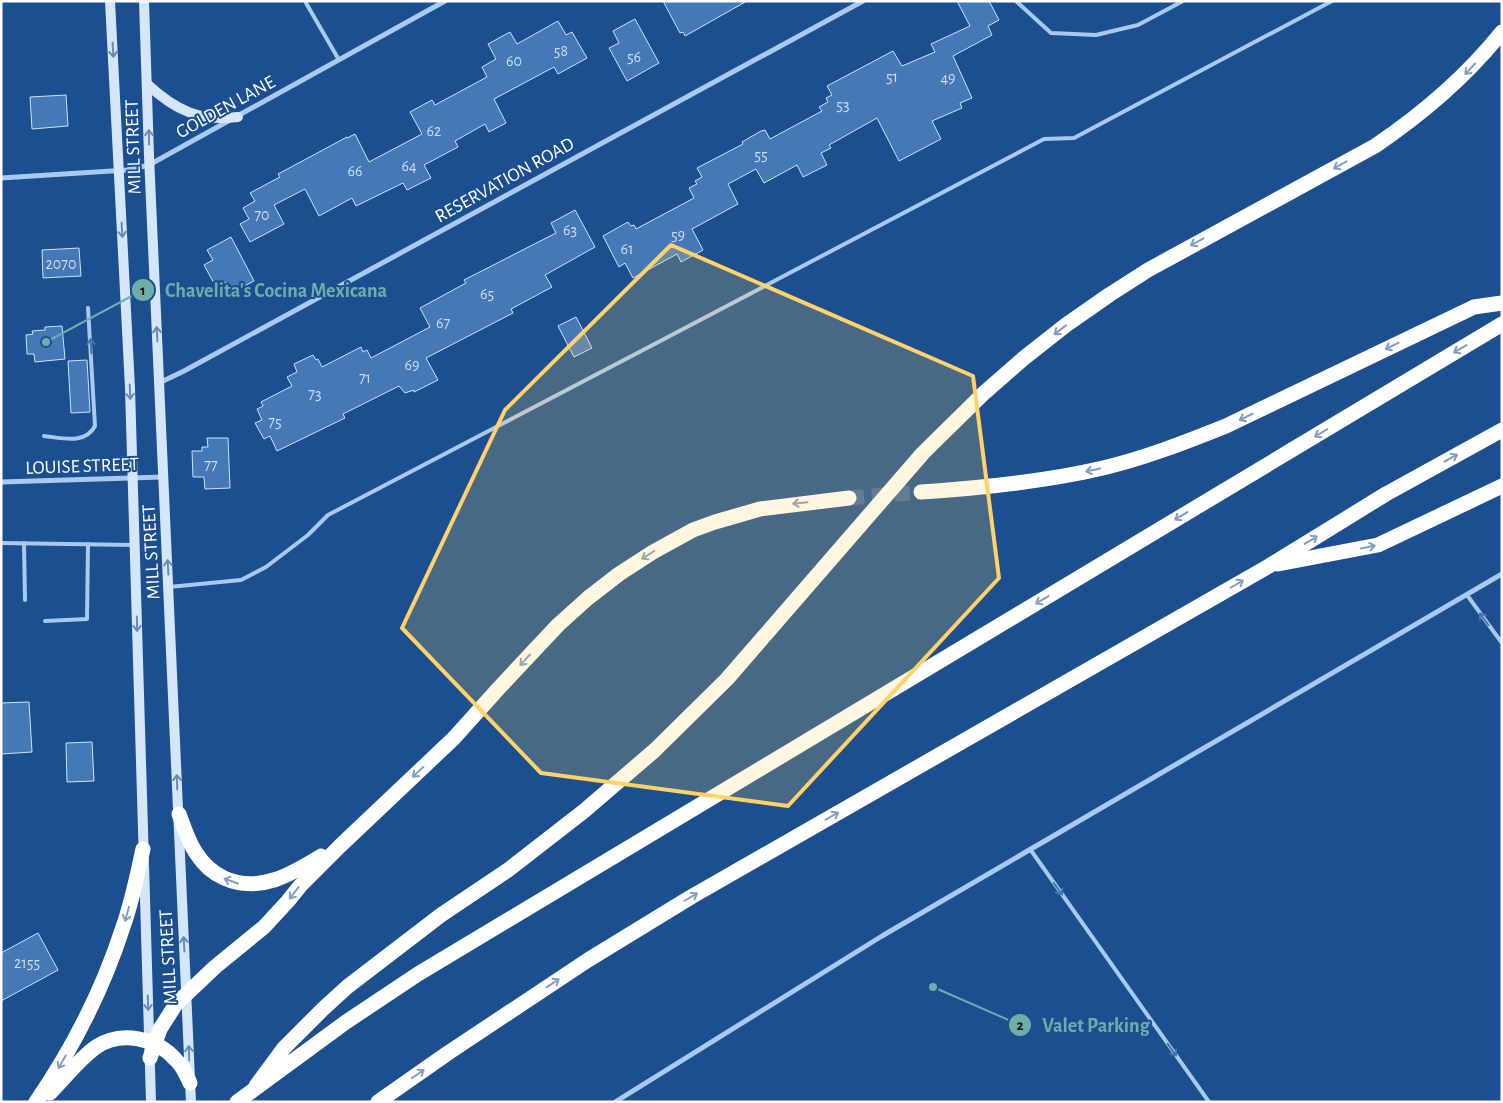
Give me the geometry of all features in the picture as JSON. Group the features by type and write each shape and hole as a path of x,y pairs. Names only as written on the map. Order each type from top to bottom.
{"highway":[{"path":"254,1088 284,1048 347,987 433,921 508,870 576,817 620,782 683,724 763,639 923,453 978,398 1024,358 1066,325 1148,270 1375,146 1437,100 1463,76 1502,32"},
{"path":"921,492 973,489 1064,476 1142,457 1226,426 1474,307 1502,303"},
{"path":"236,1102 346,1022 418,974 1502,324"},
{"path":"378,1102 588,960 683,902 1269,566 1386,494 1502,430"},
{"path":"1269,566 1378,545 1502,486"},
{"path":"151,1047 168,1016 186,993 264,927 300,886 454,738 558,625 588,598 619,574 673,540 714,522 760,509 849,498"},
{"path":"179,814 196,853 205,865 222,878 244,885 279,879 340,846"},
{"path":"36,1102 66,1054 98,992 123,928 143,849"},
{"path":"42,1102 88,1053 101,1044 121,1038 131,1038 151,1047 166,1050 176,1059 190,1082"}],"main road":[{"name":"MILL STREET","path":"110,1 133,478 143,849 151,1047 151,1102"},
{"name":"MILL STREET","path":"144,1 191,1102"},
{"path":"147,84 164,99 184,111 210,118 238,117"}],"street":[{"name":"GOLDEN LANE","path":"1,178 134,170 150,165 445,1"},
{"name":"RESERVATION ROAD","path":"159,383 863,1"},
{"name":"LOUISE STREET","path":"1,482 164,477"},
{"path":"615,1102 824,971 1502,574"}],"lane":[{"path":"1016,1 1051,33 1096,34 1138,26 1183,1"},
{"path":"169,587 241,580 266,567 308,535 328,515 1044,139 1074,138 1332,1"},
{"path":"306,4 339,60"},
{"path":"44,436 79,439 87,436 95,426 88,308"},
{"path":"1,543 135,545"},
{"path":"24,544 25,600"},
{"path":"45,621 87,619 88,544"},
{"path":"1467,594 1502,643"},
{"path":"1030,849 1209,1102"}],"highlighted area":[{"path":"671,245 973,376 999,578 788,806 541,773 402,628 505,410"}],"building":[{"path":"663,1 747,1 685,36 683,32 680,33"},
{"path":"957,1 989,1 999,20 988,26 992,35 953,56 972,98 960,103 962,108 932,121 941,139 899,161 877,118 829,145 831,148 821,153 827,165 803,177 797,165 764,183 756,169 728,184 738,204 692,229 703,250 681,262 677,254 633,278 625,263 619,267 603,236 628,222 631,226 634,225 636,229 694,198 689,188 697,184 695,181 702,177 697,168 743,144 742,142 761,131 765,130 770,139 822,111 819,107 828,102 826,98 832,95 827,86 893,51 902,66 935,52 931,44 970,26"},
{"path":"635,19 659,63 627,81 609,48 619,43 613,31"},
{"path":"558,21 566,35 572,32 587,58 558,74 554,67 494,99 506,123 489,132 485,124 455,141 458,147 424,165 431,178 407,190 403,183 356,206 352,198 319,216 305,189 274,205 284,224 250,242 240,224 249,219 243,208 255,201 250,193 280,177 278,174 355,134 369,162 422,134 410,112 432,100 435,105 487,77 482,67 496,59 488,44 510,32 517,44"},
{"path":"66,95 68,126 32,129 30,97"},
{"path":"575,210 595,247 545,275 552,287 511,309 513,313 426,358 438,380 414,392 414,390 405,393 399,386 343,414 345,418 277,451 270,436 264,439 255,423 262,420 257,409 263,406 261,402 292,386 287,377 297,372 294,364 313,355 316,360 318,359 322,367 361,347 363,352 367,350 371,358 430,327 420,308 466,283 464,280 556,233 551,223"},
{"path":"231,237 254,281 231,293 225,282 216,287 204,265 213,260 207,250"},
{"path":"79,248 81,276 43,278 42,250"},
{"path":"576,317 592,348 574,357 558,326"},
{"path":"62,326 65,359 35,362 34,354 27,354 26,335 33,334 32,331 45,330 45,327"},
{"path":"87,360 90,412 71,413 68,361"},
{"path":"207,438 228,438 230,488 205,489 204,477 193,477 192,451 202,451 202,447 208,447"},
{"path":"29,702 32,752 1,754 1,703"},
{"path":"92,742 94,781 67,782 66,743"},
{"path":"38,933 58,970 1,1001 1,953"}],"tunnel":[{"path":"849,498 921,492"}],"place":[{"name":"Chavelita's Cocina Mexicana","path":"46,342"},
{"name":"Valet Parking","path":"933,987"}]}
